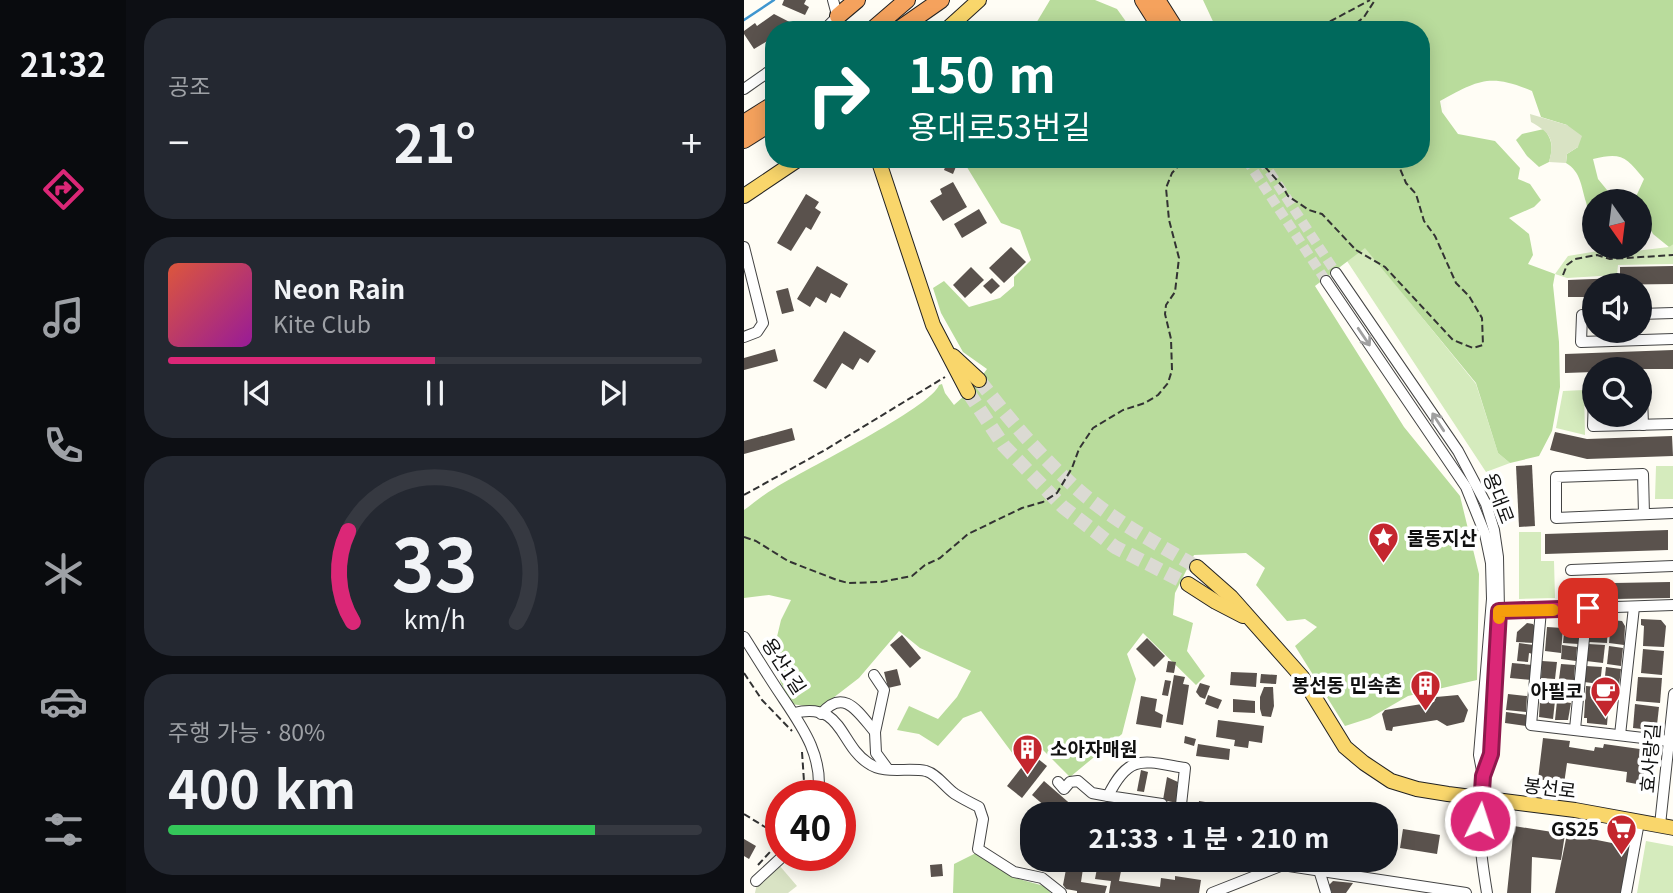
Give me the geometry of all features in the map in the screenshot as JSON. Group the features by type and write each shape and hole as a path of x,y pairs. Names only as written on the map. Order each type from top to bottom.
{"highway":[{"path":"837,15 857,0"},
{"path":"882,21 907,0"},
{"path":"908,21 934,0"},
{"path":"910,21 941,0"},
{"path":"1140,0 1160,12"},
{"path":"744,123 765,110"},
{"path":"744,140 765,127"}],"main road":[{"path":"956,21 979,0"},
{"path":"744,196 786,168"},
{"path":"881,168 926,307 968,392"},
{"path":"947,350 979,380"},
{"name":"봉선로","path":"1197,567 1231,597 1302,677 1345,747 1392,781 1417,789 1575,810 1667,827"},
{"path":"1188,584 1248,618"}],"street":[{"path":"744,89 765,74"},
{"path":"744,247 748,278 763,323 757,332 744,337"},
{"name":"용대로","path":"1337,273 1412,381 1474,480 1494,530 1498,557 1499,611 1491,754 1483,776 1479,845 1487,893"},
{"name":"용대로","path":"1326,281 1466,487 1485,534 1491,563 1492,599 1479,755 1483,776"},
{"path":"1652,314 1673,313"},
{"path":"1582,315 1582,342"},
{"path":"1652,340 1673,339"},
{"path":"1652,425 1673,424"},
{"path":"1644,514 1643,474 1556,477 1556,518 1673,513"},
{"path":"1571,570 1673,566"},
{"path":"1499,611 1673,605"},
{"path":"1620,735 1634,607"},
{"path":"1575,729 1588,608"},
{"path":"1541,610 1531,725 1669,741"},
{"name":"용산1길","path":"744,637 810,738 818,780"},
{"path":"874,675 884,690 875,732 876,753 887,768"},
{"name":"효사랑길","path":"1667,827 1673,694"},
{"path":"821,714 831,702 840,701 854,708 875,732"},
{"name":"용산1길","path":"794,713 808,710 838,724 866,763 902,771 928,771 956,794 979,807 983,819 978,849 1014,872 1042,878 1061,893"},
{"path":"1108,796 1127,768 1144,761 1185,768 1181,802"},
{"path":"1058,782 1064,789 1070,782 1078,781 1092,793 1148,802"},
{"path":"1626,893 1639,822"},
{"path":"756,881 766,871"},
{"path":"1212,893 1265,872"},
{"path":"1320,872 1326,893"},
{"path":"1332,872 1466,893"}],"path":[{"path":"1331,21 1370,0"},
{"path":"1359,21 1375,0"},
{"path":"744,537 756,541 788,561 837,580 848,583 881,582 912,576 940,558 968,534 1022,508 1043,502 1057,493 1093,428 1123,410 1145,403 1158,395 1168,383 1172,370 1171,339 1165,314 1166,305 1175,292 1179,258 1169,220 1166,188 1177,168"},
{"path":"1266,168 1288,196 1309,210 1322,214 1357,251 1385,267 1453,340 1473,348 1483,345 1482,318 1469,296 1456,283 1435,236 1424,221 1416,194 1406,183 1400,168"},
{"path":"1563,275 1567,265 1575,259 1597,255 1610,259 1673,255"},
{"path":"744,495 837,444 956,369"},
{"path":"744,675 797,739"},
{"path":"801,749 804,780"},
{"path":"744,814 765,827"},
{"path":"755,867 765,857"}],"green space":[{"path":"1050,0 1095,0 1117,9 1126,21 1037,21"},
{"path":"1203,0 1673,0 1674,244 1669,247 1652,232 1652,189 1639,189 1644,179 1628,161 1617,156 1593,159 1598,179 1606,189 1582,189 1578,175 1566,163 1567,154 1578,147 1567,125 1541,117 1532,91 1505,82 1484,81 1440,101 1442,112 1458,134 1495,141 1520,168 1518,179 1530,184 1541,200 1534,207 1509,218 1529,234 1533,255 1528,264 1555,274 1553,285 1560,387 1552,431 1539,456 1510,463 1498,453 1476,383 1365,248 1315,286 1404,427 1460,496 1479,574 1477,680 1408,696 1370,718 1345,726 1295,646 1317,627 1305,619 1287,621 1256,585 1265,568 1246,553 1194,555 1175,593 1173,615 1193,623 1187,651 1205,676 1196,685 1143,633 1127,654 1136,679 1122,734 1070,777 1031,738 1013,754 981,711 963,718 938,746 919,734 897,730 909,706 938,719 957,697 971,671 920,648 899,631 859,678 820,708 791,704 780,681 775,645 781,620 791,600 769,595 744,598 744,510 771,490 891,423 931,395 939,385 942,384 954,405 973,388 987,369 963,352 941,313 933,288 944,281 969,307 1000,298 1014,286 1014,277 1031,260 1020,230 1001,223 967,168 1430,168 1430,21 1213,21"},
{"path":"1530,114 1567,125 1582,136 1578,147 1567,154 1566,163 1549,162 1552,148 1550,138 1531,122"},
{"path":"1544,129 1551,141 1551,153 1549,162 1539,167 1516,140 1522,134"},
{"path":"1673,244 1673,264 1618,265 1617,273 1582,273 1582,277 1567,278 1555,274 1568,256 1582,254 1582,259 1652,259 1652,249"},
{"path":"1365,247 1476,384 1498,453 1510,463 1486,472 1347,261"},
{"path":"1582,390 1582,427 1585,427 1585,435 1556,428 1563,391"},
{"path":"1656,466 1673,466 1673,499 1655,499"},
{"path":"1519,532 1541,532 1541,561 1554,561 1555,598 1519,599"},
{"path":"1646,841 1673,846 1673,893 1637,893"},
{"path":"976,853 1015,878 1044,886 1051,893 953,893 954,864"},
{"path":"772,871 784,871 797,886 788,893 755,893 757,883"}],"building":[{"path":"784,0 806,0 804,4 809,7 805,15 782,5"},
{"path":"774,14 788,21 765,21 765,42 754,49 744,31 755,23 757,26"},
{"path":"945,168 955,168 953,174"},
{"path":"953,182 967,207 943,221 930,201 942,194 940,189"},
{"path":"806,194 819,202 815,208 821,212 811,230 806,227 791,251 777,243"},
{"path":"979,209 987,223 962,238 954,224"},
{"path":"1011,247 1026,262 1004,283 989,268"},
{"path":"817,266 848,284 840,298 831,293 826,303 816,297 810,307 797,299"},
{"path":"1674,266 1674,284 1652,284 1652,273 1620,273 1620,267"},
{"path":"971,267 984,280 965,298 953,285"},
{"path":"992,278 1000,286 991,294 983,286"},
{"path":"1582,279 1582,297 1568,297 1568,280"},
{"path":"788,288 794,311 782,314 776,291"},
{"path":"844,331 876,351 868,363 860,358 853,370 842,363 826,389 813,381"},
{"path":"775,349 778,361 744,370 744,358"},
{"path":"1674,350 1674,369 1652,369 1652,357 1582,357 1582,372 1565,373 1565,354"},
{"path":"792,428 795,440 744,454 744,441"},
{"path":"1555,432 1587,439 1672,436 1673,456 1587,459 1550,450"},
{"path":"1532,465 1535,526 1519,527 1516,466"},
{"path":"1668,530 1668,550 1545,554 1545,534"},
{"path":"1670,582 1670,598 1614,599 1614,583"},
{"path":"1641,619 1661,620 1666,626 1664,647 1643,646 1644,626 1641,625"},
{"path":"1596,620 1608,621 1607,643 1589,642 1590,625"},
{"path":"1611,620 1622,621 1625,626 1624,645 1609,643"},
{"path":"1578,621 1581,625 1579,644 1563,643 1565,623"},
{"path":"1527,623 1533,624 1536,629 1535,643 1516,642 1517,632"},
{"path":"1547,627 1563,628 1561,653 1545,651"},
{"path":"902,635 921,658 910,668 890,645"},
{"path":"1147,638 1165,656 1154,667 1136,649"},
{"path":"1519,643 1534,645 1528,662 1517,661"},
{"path":"1588,644 1605,645 1603,663 1586,661"},
{"path":"1562,645 1577,647 1576,661 1561,659"},
{"path":"1609,646 1623,648 1621,666 1607,664"},
{"path":"1643,649 1664,651 1662,675 1641,673"},
{"path":"1168,661 1176,662 1174,673 1166,672"},
{"path":"1542,661 1557,662 1555,679 1541,678"},
{"path":"1512,663 1533,665 1531,680 1510,678"},
{"path":"1561,664 1575,665 1574,680 1559,679"},
{"path":"1586,666 1602,667 1600,684 1584,682"},
{"path":"1606,667 1621,669 1619,686 1604,685"},
{"path":"897,669 901,685 888,688 884,672"},
{"path":"1231,672 1257,673 1256,687 1230,685"},
{"path":"1261,674 1277,675 1276,684 1260,683"},
{"path":"1174,675 1185,677 1183,684 1189,685 1183,725 1166,722"},
{"path":"1638,677 1662,678 1660,703 1636,701"},
{"path":"1165,680 1171,681 1168,696 1162,695"},
{"path":"1540,681 1555,683 1554,696 1539,695"},
{"path":"1200,683 1210,686 1205,699 1196,692"},
{"path":"1559,683 1573,684 1572,699 1557,698"},
{"path":"1586,686 1610,688 1607,725 1587,723 1587,718 1584,718"},
{"path":"1264,687 1273,687 1274,706 1271,717 1262,716 1260,709 1260,697"},
{"path":"1508,694 1527,696 1526,712 1506,710"},
{"path":"1208,695 1222,700 1218,709 1205,704"},
{"name":"봉선동 민속촌","path":"1458,695 1468,710 1464,722 1447,726 1437,720 1393,727 1392,731 1386,730 1382,714 1385,710 1434,702 1436,697"},
{"path":"1141,696 1157,699 1155,711 1163,715 1161,728 1136,724"},
{"path":"1233,699 1255,701 1255,713 1233,712"},
{"path":"1540,699 1555,701 1553,719 1539,717"},
{"path":"1557,701 1571,703 1568,720 1555,720"},
{"path":"1635,704 1659,707 1657,725 1651,730 1633,728"},
{"path":"1506,712 1527,715 1526,726 1505,723"},
{"path":"1218,720 1264,726 1262,743 1249,741 1248,748 1234,746 1235,740 1216,737"},
{"path":"1185,736 1196,739 1194,746 1184,743"},
{"path":"1543,738 1570,741 1569,747 1594,751 1595,747 1603,748 1604,744 1647,750 1642,785 1626,782 1627,772 1567,763 1563,791 1550,789 1551,781 1538,779"},
{"path":"1198,744 1230,749 1229,760 1196,756"},
{"name":"소아자매원","path":"1032,754 1047,766 1022,798 1007,786"},
{"path":"1141,770 1148,772 1144,792 1137,791"},
{"path":"1167,777 1178,782 1177,786 1180,787 1177,802 1163,800"},
{"path":"1044,781 1068,802 1040,802 1032,795"},
{"path":"1514,826 1565,834 1561,860 1532,857 1531,893 1507,893"},
{"path":"1403,829 1440,835 1437,854 1400,848"},
{"path":"1567,834 1632,847 1622,893 1555,893"},
{"path":"744,839 756,846 749,859 744,856"},
{"path":"942,864 943,876 931,877 930,865"},
{"path":"1066,872 1082,872 1081,882 1107,886 1105,893 1077,893 1063,885"},
{"path":"1096,872 1121,872 1119,881 1160,887 1161,878 1175,880 1175,876 1201,880 1199,893 1109,893 1111,881 1095,879"},
{"path":"1333,881 1353,883 1346,893 1332,893 1329,885"}],"waterway":[{"path":"744,20 774,0"}],"tunnel":[{"path":"1252,168 1326,281"},
{"path":"1267,168 1336,273"},
{"path":"979,380 1049,463 1076,488 1119,521 1197,567"},
{"path":"968,392 1004,446 1063,507 1115,547 1188,584"}],"slow traffic":[{"path":"1499,618 1499,611 1553,610"}],"place":[{"name":"물동지산","path":"1384,565"},
{"name":"봉선동 민속촌","path":"1425,712"},
{"name":"아필코","path":"1606,718"},
{"name":"소아자매원","path":"1027,776"},
{"name":"GS25","path":"1622,856"}],"route":[{"path":"1480,821 1483,776 1491,754 1499,611 1588,608"}]}
